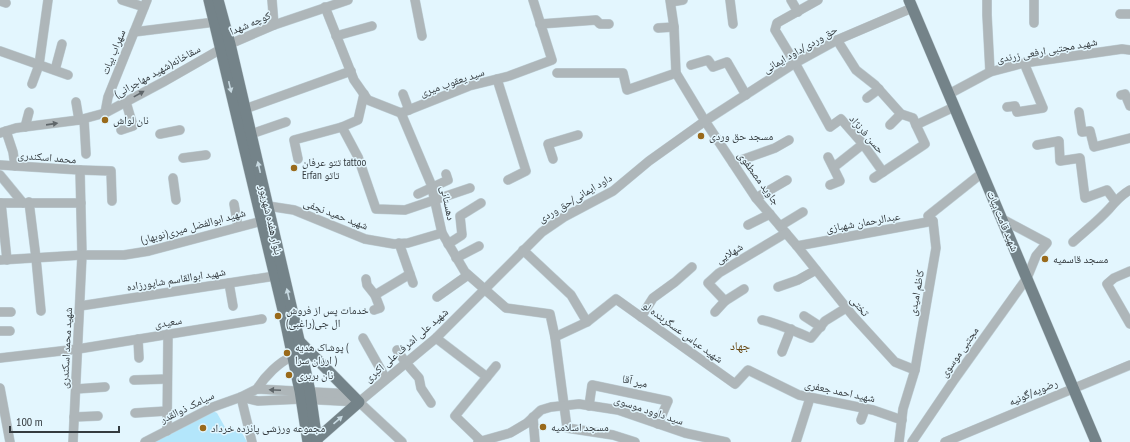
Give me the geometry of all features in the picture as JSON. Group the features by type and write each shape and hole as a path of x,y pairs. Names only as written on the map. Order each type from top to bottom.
{"main road":[{"name":"بلوار هفده شهریور","path":"209,0 215,22 226,47 251,134 299,340 314,441"},
{"name":"بلوار هفده شهریور","path":"218,0 226,47 262,221 293,356 306,395"},
{"name":"شهید قامت بیات","path":"911,4 1096,442"},
{"path":"299,340 355,398 314,441"}],"street":[{"path":"32,84 39,65 48,0"},
{"path":"122,0 146,4"},
{"path":"272,0 274,25"},
{"name":"کوچه شهدا","path":"226,47 274,25 334,2 348,0"},
{"path":"415,0 422,36"},
{"path":"533,0 540,24 596,20 600,24 609,24"},
{"path":"557,73 623,73 627,90 676,73 671,1 683,0"},
{"path":"730,0 733,24"},
{"path":"791,0 798,12"},
{"path":"795,63 775,30 777,23 818,0"},
{"path":"987,0 986,15 990,72"},
{"path":"1034,0 1034,23"},
{"name":"سهراب بیات","path":"105,113 108,97 146,4"},
{"name":"حق وردی/داود ایمانی","path":"705,121 795,63 837,40 911,4"},
{"path":"324,7 354,80 368,100 405,111"},
{"path":"1120,14 1130,14"},
{"path":"134,32 215,22"},
{"name":"سید یعقوب میری","path":"405,111 469,86 497,79 552,60 540,24"},
{"path":"336,36 372,26"},
{"path":"658,28 674,27"},
{"path":"837,40 856,70 879,89 901,114 913,118 925,144 874,178"},
{"path":"55,70 62,44"},
{"name":"سقاخانه(شهید مهاجرانی)","path":"3,132 25,127 82,119 105,113 226,47"},
{"name":"شهید مجتبی ارفعی زرندی","path":"949,94 990,72 1024,63 1122,49 1130,50"},
{"path":"0,51 68,75"},
{"path":"691,65 708,60 713,67 727,62 746,95"},
{"name":"حسن فرنژاد","path":"795,63 830,127 841,119 863,144 883,172"},
{"path":"1008,107 1015,106 1017,112 1043,108 1024,63"},
{"path":"245,109 351,71"},
{"name":"جاوید مصطفوی","path":"676,73 705,121 756,198 797,246"},
{"path":"497,79 526,171 508,180"},
{"path":"867,98 879,89"},
{"path":"298,159 294,140 342,127 358,120 364,94"},
{"name":"دهستانی","path":"403,94 405,111 432,188 442,233 456,258 465,272 506,308 550,314 555,337"},
{"path":"1121,95 1125,94 1130,106"},
{"path":"76,102 82,119 86,154"},
{"path":"121,130 133,126 126,102"},
{"path":"916,125 954,107"},
{"path":"25,127 29,112"},
{"path":"1079,112 1082,132 1090,131 1094,147 1130,138"},
{"path":"890,125 901,114"},
{"name":"داود ایمانی/حق وردی","path":"484,289 542,232 564,217 614,191 649,161 705,121"},
{"path":"251,134 286,122"},
{"path":"342,127 358,157 376,210 405,210 470,188"},
{"path":"160,134 180,130"},
{"path":"3,132 13,152 15,166"},
{"path":"553,159 548,144 578,135"},
{"path":"733,163 775,148 789,140"},
{"path":"1037,145 1059,140 1060,161 1080,158 1085,198 1107,190 1115,201"},
{"path":"834,167 863,144"},
{"path":"183,158 206,155"},
{"path":"828,157 840,181 830,185"},
{"name":"محمد اسکندری","path":"0,165 80,170 82,255"},
{"path":"80,170 111,171 112,202"},
{"name":"کاظم امیدی","path":"899,442 902,420 915,370 936,248 933,221 928,216 982,173"},
{"path":"418,194 448,180 446,174"},
{"path":"0,175 26,203 36,258 41,311"},
{"path":"173,178 176,200"},
{"path":"756,198 787,180"},
{"path":"1073,242 1115,201 1130,190"},
{"path":"4,260 1,203 81,203"},
{"path":"448,244 462,235 460,216 481,203"},
{"path":"234,204 238,227"},
{"name":"شهید حمید نجفی","path":"268,206 294,210 365,239 408,243 442,233"},
{"path":"783,230 803,212"},
{"path":"748,225 770,214"},
{"name":"مجتبی موسوی","path":"912,442 954,380 1027,278 1036,256 1047,243 1002,219"},
{"name":"شهید ابوالفضل میری(نوبهار)","path":"4,260 82,255 124,255 149,251 262,221"},
{"name":"عبدالرحمان شهبازی","path":"797,246 933,221"},
{"name":"شهلایی","path":"725,301 708,282 719,272 783,230"},
{"path":"399,243 413,283"},
{"path":"456,258 479,246"},
{"name":"تختی","path":"797,246 846,308 895,362 915,370"},
{"path":"523,250 571,295 588,322 555,337 567,428 613,435 636,442"},
{"name":"شهید محمد اسکندری","path":"73,442 82,255"},
{"path":"641,317 653,298 676,282 692,267"},
{"path":"778,287 798,280 816,270"},
{"path":"1130,270 1114,278 1107,284 1130,324"},
{"path":"374,294 410,274"},
{"path":"437,297 468,275"},
{"name":"شهید ابوالقاسم شاپورزاده","path":"80,306 275,276"},
{"path":"366,279 367,285 374,294 380,308 374,310"},
{"path":"229,283 233,306"},
{"name":"شهید علی اشرف علی اکبری","path":"355,398 386,379 436,338 484,289"},
{"path":"715,312 725,301 744,289"},
{"name":"شهید عباس عسگربنده لو","path":"588,322 616,299 735,384"},
{"path":"762,320 791,329 811,338 821,328 825,321 846,308"},
{"path":"0,312 12,312"},
{"path":"804,316 821,328"},
{"name":"سعیدی","path":"0,358 78,349 262,318"},
{"path":"782,352 791,329"},
{"path":"0,331 10,331"},
{"path":"166,431 168,334"},
{"path":"363,338 386,379"},
{"path":"436,338 487,377"},
{"path":"138,339 139,358"},
{"path":"397,350 419,378 421,388 431,403"},
{"path":"257,389 262,380 286,359 293,356"},
{"name":"رضویه/گونیه","path":"945,442 960,439 1074,388 1130,365"},
{"path":"480,442 455,416 496,366"},
{"name":"شهید احمد جعفری","path":"735,384 748,370 799,395 865,409 902,420"},
{"path":"134,380 167,379"},
{"name":"میر آقا","path":"589,406 592,385 668,401 658,424"},
{"path":"76,389 105,387"},
{"path":"0,388 10,442"},
{"name":"سیامک ذوالقدر","path":"145,442 213,407 241,397 257,389 306,395"},
{"path":"252,442 241,397 258,401 306,395 355,398 402,442"},
{"path":"796,442 810,398"},
{"name":"سید داوود موسوی","path":"480,442 510,433 527,423 541,410 551,407 579,404 618,410 685,434 726,442"},
{"path":"861,420 865,409"},
{"path":"135,413 167,411"},
{"path":"74,417 98,416"},
{"path":"533,417 535,442"}],"shaded area":[{"name":"مجموعه ورزشی پانزده خرداد","path":"213,411 217,413 226,429 232,426 235,431 242,433 247,442 155,442"}],"place":[{"name":"نان لواش","path":"105,120"},
{"name":"مسجد حق وردی","path":"701,136"},
{"name":"تتو عرفان tattoo Erfan تاتو","path":"294,168"},
{"name":"مسجد قاسمیه","path":"1045,259"},
{"name":"خدمات پس از فروش ال جی(راغبی)","path":"278,316"},
{"name":"پوشاک هدیه ( ارزان سرا )","path":"287,353"},
{"name":"نان بربری","path":"289,375"},
{"name":"مسجد اسلامیه","path":"543,427"},
{"name":"مجموعه ورزشی پانزده خرداد","path":"203,428"}],"district":[{"name":"جهاد","path":"740,346"}]}
